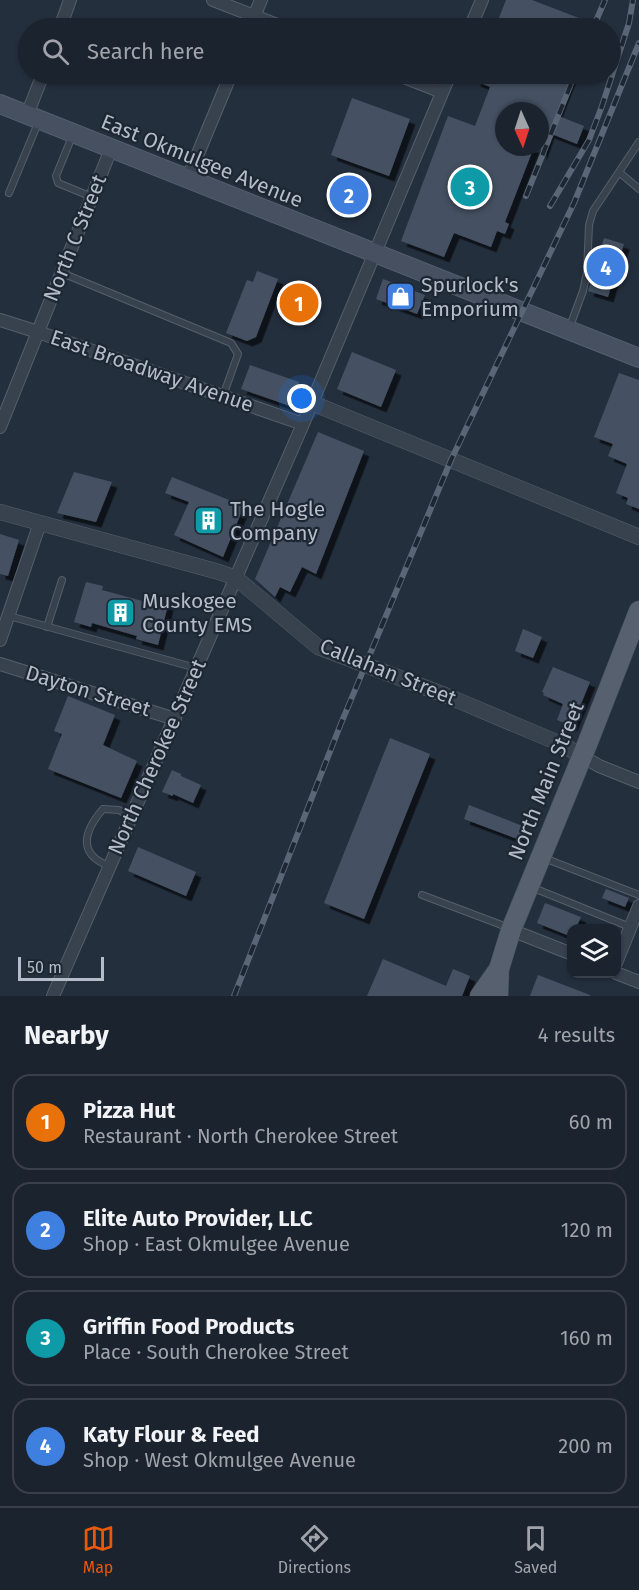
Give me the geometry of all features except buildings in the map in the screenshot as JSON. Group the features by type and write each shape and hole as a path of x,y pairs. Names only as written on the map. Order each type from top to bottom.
{"main road":[{"name":"East Okmulgee Avenue","path":"0,104 639,358"},
{"name":"North Main Street","path":"498,996 500,969 511,930 639,611"},
{"name":"North Main Street","path":"480,996 500,969"}],"street":[{"path":"64,18 70,0"},
{"path":"213,0 260,18"},
{"path":"255,16 261,0"},
{"path":"474,18 482,0"},
{"path":"33,117 41,84"},
{"path":"187,180 227,84"},
{"path":"422,84 442,92"},
{"name":"North Cherokee Street","path":"52,996 312,403 446,84"},
{"name":"North C Street","path":"0,427 111,149"},
{"name":"East Broadway Avenue","path":"0,320 303,423"},
{"path":"312,403 639,537"},
{"name":"Callahan Street","path":"0,512 236,578 318,647 445,695 561,744 582,756"},
{"path":"0,640 40,522"},
{"name":"Dayton Street","path":"0,664 175,719"},
{"path":"582,756 599,766 639,782"},
{"path":"621,951 639,906"},
{"path":"511,930 567,952"},
{"path":"621,975 639,982"}],"lane":[{"path":"9,193 33,117"},
{"path":"74,134 56,176 58,183 92,197"},
{"path":"569,330 583,291 587,272 589,225 593,211 639,142"},
{"path":"620,172 639,189"},
{"path":"61,273 231,343 238,354 223,396"},
{"path":"47,627 62,580"},
{"path":"8,616 196,668"},
{"path":"110,866 98,862 89,854 87,840 91,822 103,809 119,810 131,817"},
{"path":"541,857 639,895"},
{"path":"528,886 631,927"},
{"path":"422,895 511,930"}],"railway":[{"path":"597,18 605,0"},
{"path":"621,48 633,0"},
{"path":"234,996 340,726 451,460 574,203 639,43"},
{"path":"526,196 571,84"},
{"path":"550,206 589,140 609,84"}],"place":[{"name":"Griffin Food Products","path":"470,187"},
{"name":"Elite Auto Provider, LLC","path":"349,195"},
{"name":"Katy Flour & Feed","path":"606,267"},
{"name":"Spurlock's Emporium","path":"400,297"},
{"name":"Pizza Hut","path":"299,303"},
{"name":"The Hogle Company","path":"209,521"},
{"name":"Muskogee County EMS","path":"121,613"}]}
